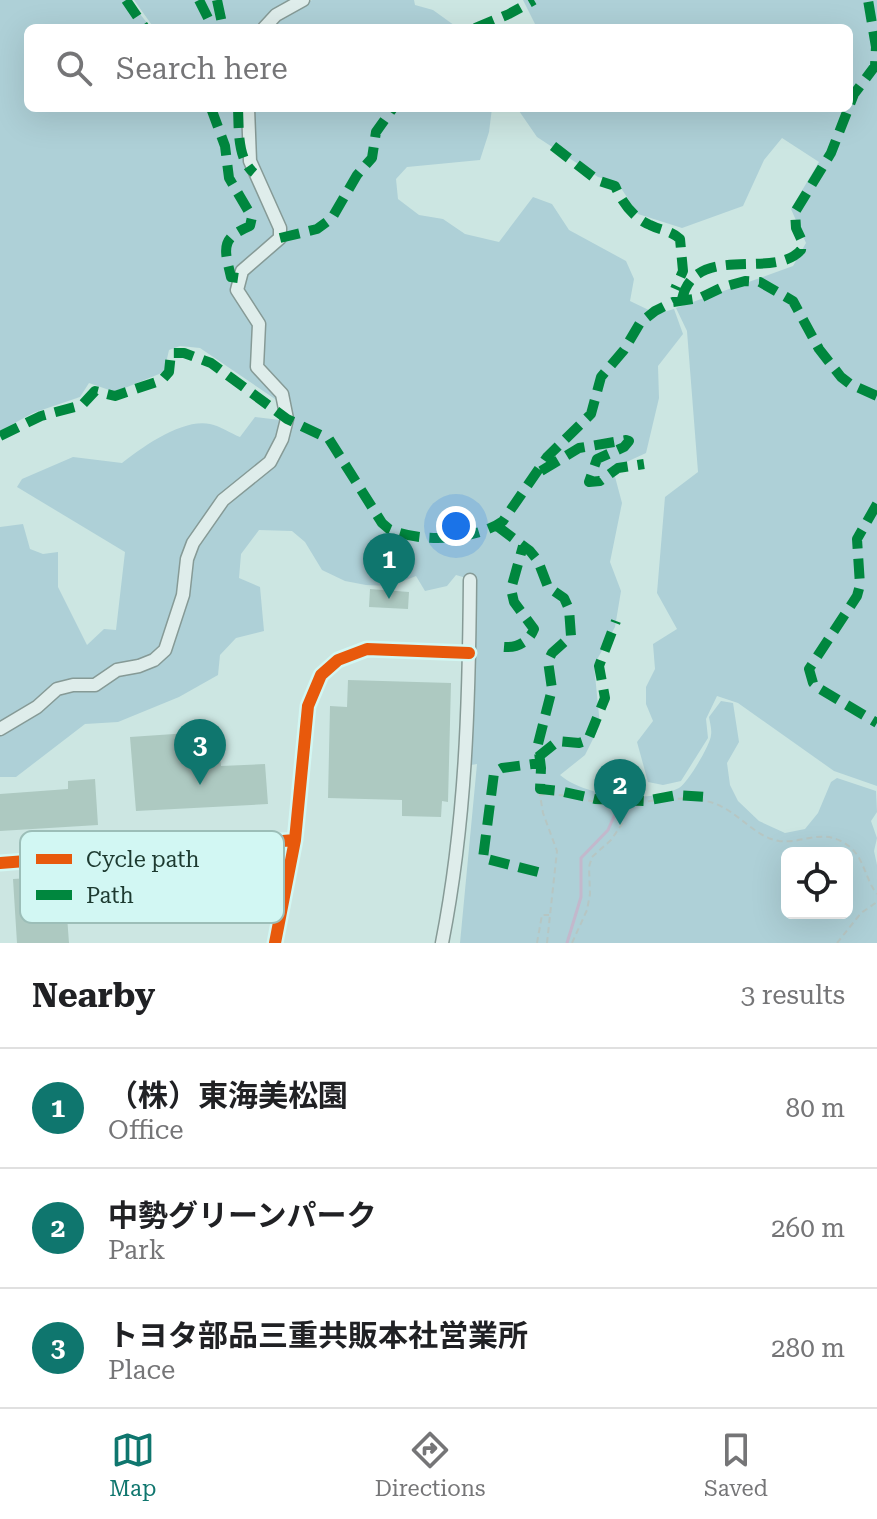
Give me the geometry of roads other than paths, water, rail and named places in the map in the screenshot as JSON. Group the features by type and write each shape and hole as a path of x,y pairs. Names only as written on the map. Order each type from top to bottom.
{"main road":[{"path":"268,24 276,15 303,0"},
{"path":"0,729 37,707 57,689 95,685 117,670 139,666 159,656 168,642 183,595 184,575 193,543 223,500 270,462 282,439 287,419 284,401 280,389 257,367 259,324 237,290 242,271 280,238 280,228 250,161 248,112"},
{"path":"442,943 465,787 470,580"},
{"path":"284,897 295,840 308,706 314,686 326,669 346,656 367,649 469,653"},
{"path":"284,841 295,840"},
{"path":"0,863 20,861"},
{"path":"275,943 279,923"}],"waterway":[{"path":"567,943 581,897 581,858 608,830 615,814 610,767"}],"place":[{"name":"（株）東海美松園","path":"389,599"},
{"name":"トヨタ部品三重共販本社営業所","path":"200,785"},
{"name":"中勢グリーンパーク","path":"620,825"}]}
